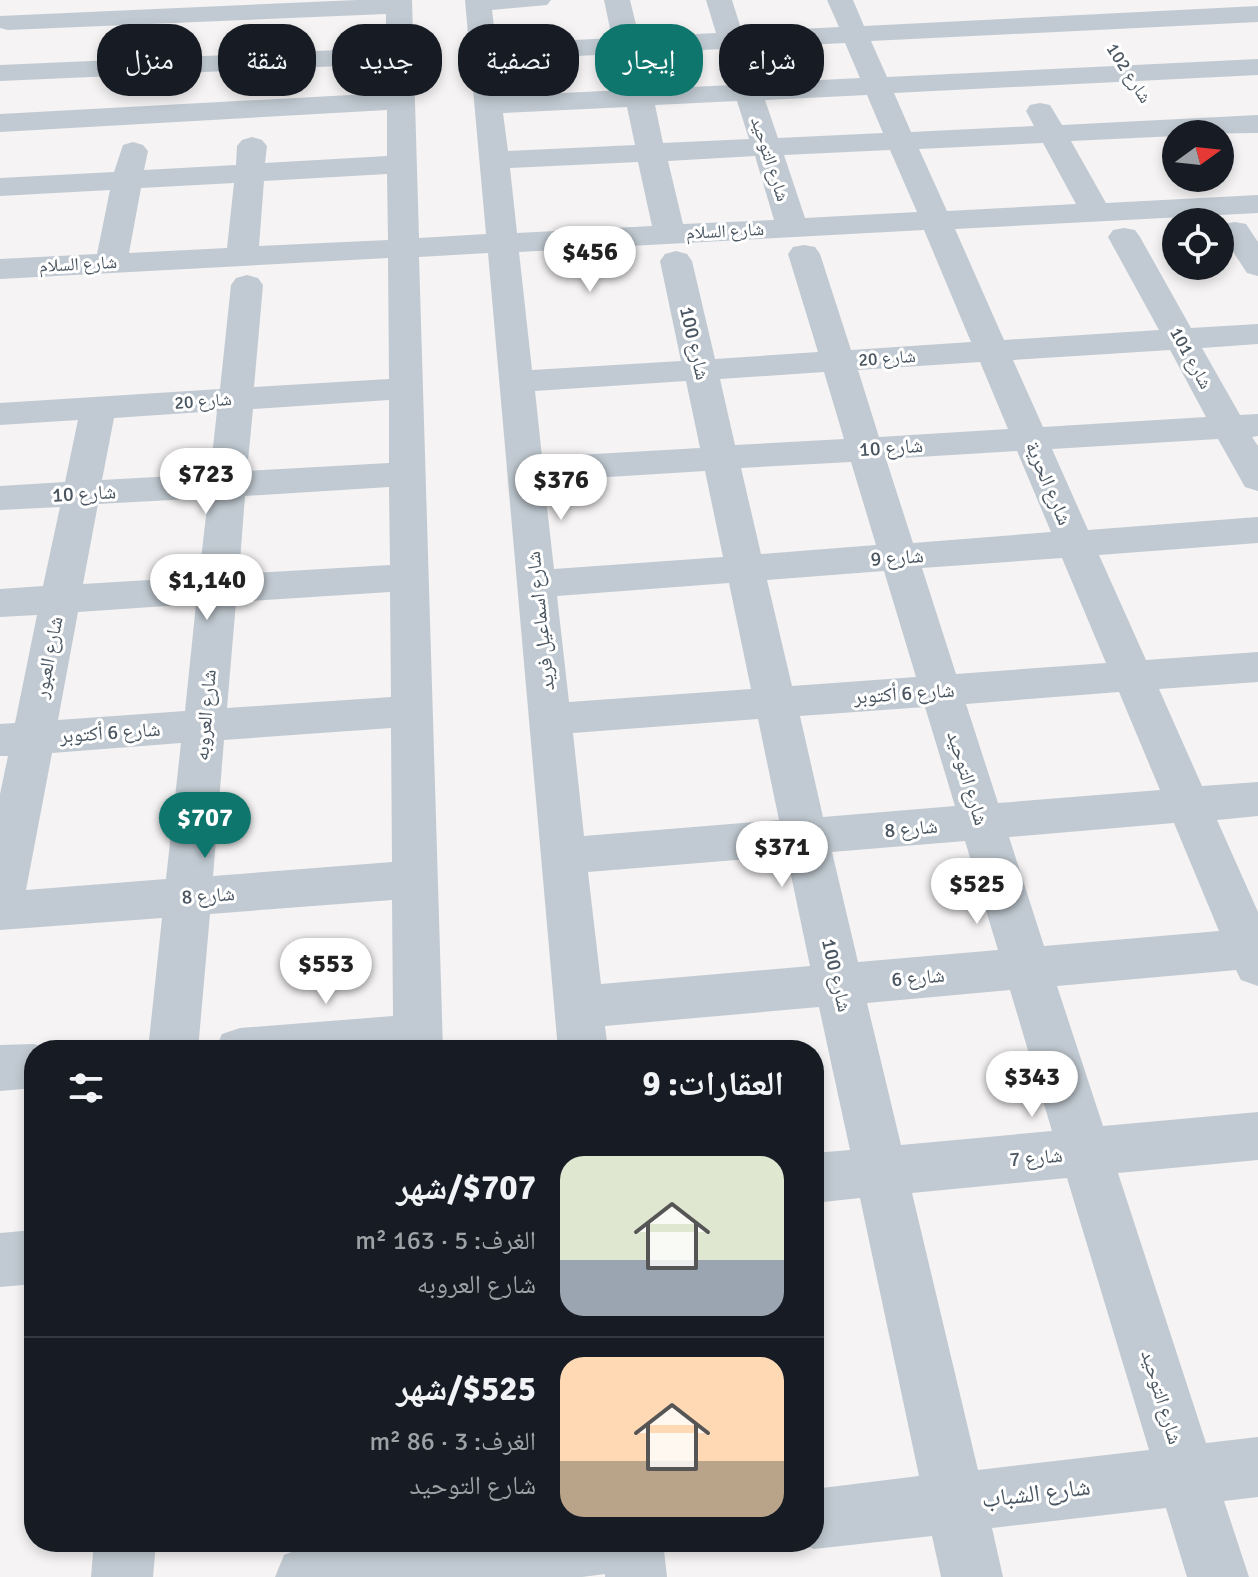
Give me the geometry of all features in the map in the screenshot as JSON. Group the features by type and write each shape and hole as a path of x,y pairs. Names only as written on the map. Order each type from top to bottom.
{"street":[{"path":"478,1 538,0"},
{"name":"شارع 100","path":"617,0 622,24"},
{"name":"شارع التوحيد","path":"719,0 726,24"},
{"name":"شارع الحرية","path":"840,0 1255,955"},
{"path":"980,0 1096,212"},
{"name":"شارع اسماعيل فريد","path":"478,1 480,24"},
{"path":"0,48 12,11 400,3 400,24"},
{"path":"824,36 994,27 1088,11 1258,14"},
{"name":"شارع 102","path":"1088,11 1152,110"},
{"path":"494,160 1053,134 1152,110 1258,67"},
{"path":"0,73 97,68"},
{"path":"824,89 1023,78 1152,110 1258,124"},
{"path":"488,105 719,93"},
{"path":"111,263 144,96"},
{"name":"شارع العروبه","path":"174,1040 236,399 256,96"},
{"path":"402,96 418,1040"},
{"name":"شارع اسماعيل فريد","path":"487,96 580,1028"},
{"name":"شارع التوحيد","path":"750,96 865,449 1218,1577"},
{"name":"شارع 100","path":"639,97 972,1577"},
{"path":"0,123 402,101"},
{"path":"0,187 403,164"},
{"path":"1207,192 1219,208"},
{"name":"شارع السلام","path":"1234,223 1258,204"},
{"name":"شارع السلام","path":"941,233 1096,212 1162,218"},
{"path":"1234,228 1258,266"},
{"name":"شارع السلام","path":"0,298 244,270 405,261 941,233 1124,237 1162,235"},
{"name":"شارع 101","path":"1124,237 1180,339 1243,426 1258,479"},
{"name":"شارع السلام","path":"0,269 111,263 244,270"},
{"name":"شارع 20","path":"516,382 1258,334"},
{"name":"شارع 20","path":"0,414 407,388"},
{"name":"شارع العبور","path":"0,909 16,739 60,599 98,408"},
{"name":"شارع 10","path":"525,470 1243,426"},
{"name":"شارع 10","path":"0,498 409,474"},
{"name":"شارع 9","path":"536,584 1258,530"},
{"path":"0,603 410,577"},
{"name":"شارع 6 أكتوبر","path":"550,719 1258,667"},
{"name":"شارع 6 أكتوبر","path":"16,739 412,711"},
{"name":"شارع 8","path":"563,856 1258,799"},
{"name":"شارع 8","path":"0,909 416,879"},
{"name":"شارع 6","path":"580,1028 839,984 1027,968 1255,955"},
{"path":"0,1068 24,1067"},
{"name":"شارع 7","path":"824,1177 1258,1136"},
{"path":"0,1260 24,1258"},
{"name":"شارع الشباب","path":"824,1518 1258,1467"},
{"path":"122,1577 124,1552"},
{"path":"306,1577 518,1552"},
{"path":"633,1552 636,1577"}]}
